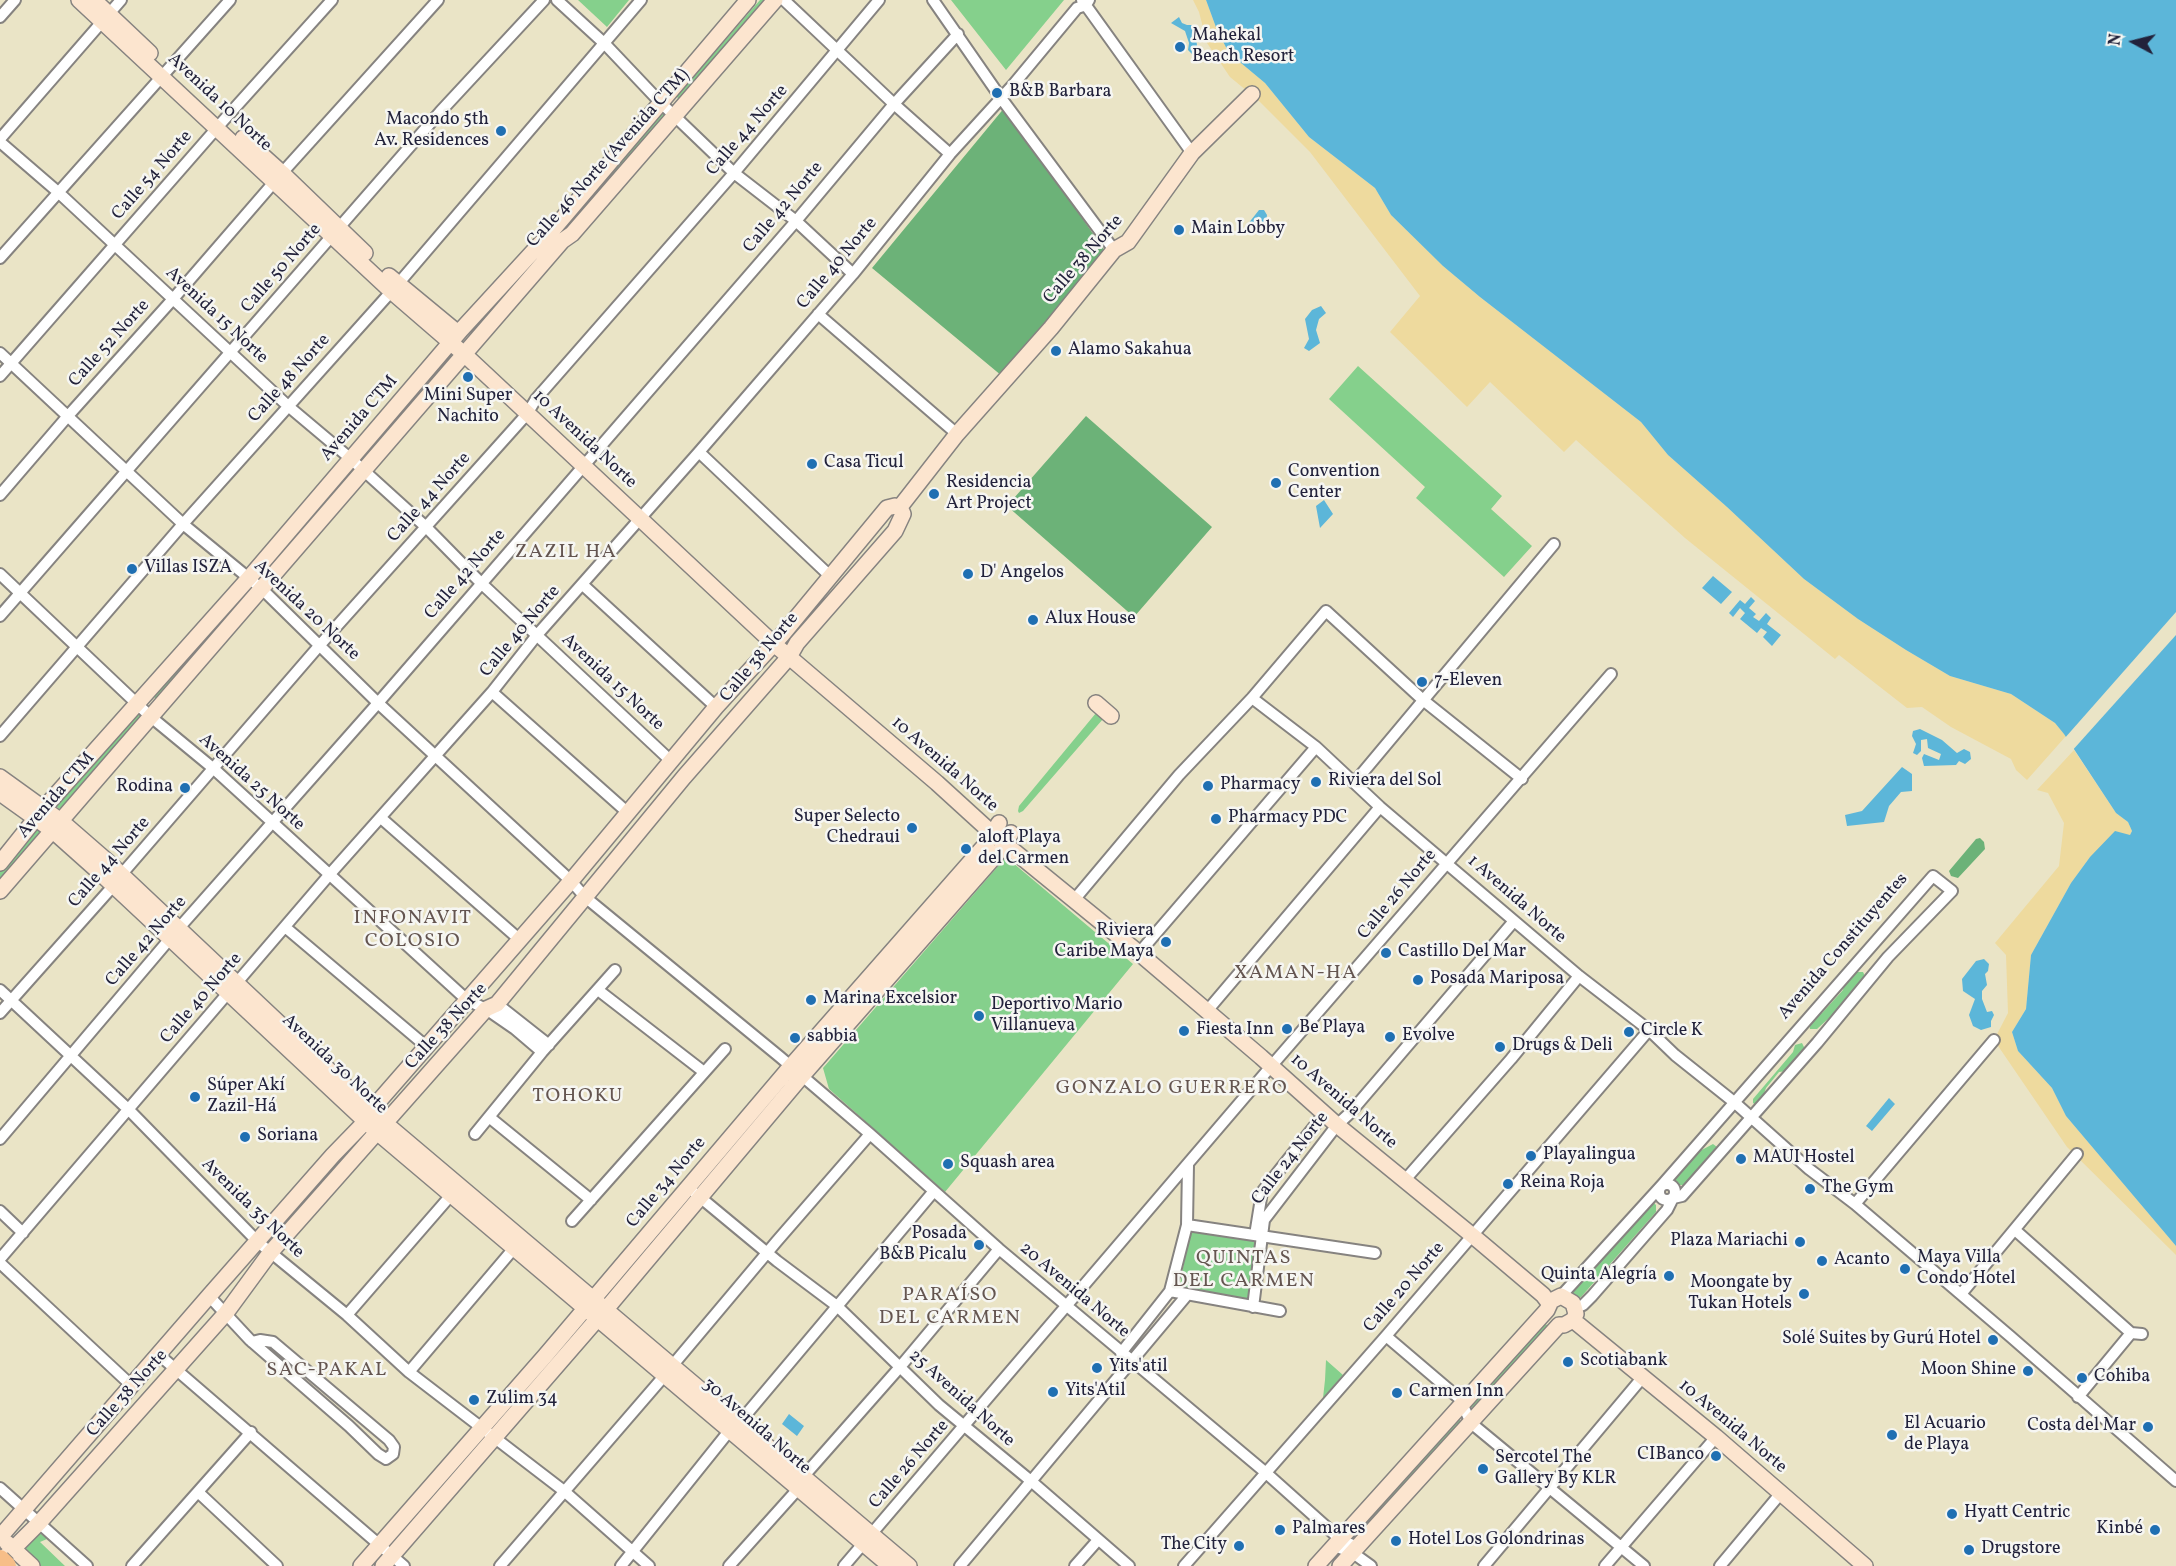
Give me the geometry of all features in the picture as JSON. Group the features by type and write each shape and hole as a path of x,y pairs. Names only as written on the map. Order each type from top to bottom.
{"main road":[{"name":"Avenida 10 Norte","path":"79,0 105,18 336,232"},
{"name":"Avenida 10 Norte","path":"94,0 105,18"},
{"name":"Avenida CTM","path":"0,863 40,814 249,578 455,338 556,236 660,102 748,0"},
{"name":"Calle 46 Norte (Avenida CTM)","path":"468,350 556,236 572,234 775,0"},
{"name":"Calle 38 Norte","path":"900,507 957,434 1051,328 1114,250 1128,242 1192,153 1252,94"},
{"name":"10 Avenida Norte","path":"336,232 394,288 455,338 530,408 584,465 644,515 774,644 937,783 1002,834 1074,900 1207,1011 1337,1125 1404,1180 1476,1232 1543,1295 1555,1299"},
{"name":"Avenida CTM","path":"0,891 468,350"},
{"name":"Calle 38 Norte","path":"0,1537 571,881 716,707 774,644 888,508 900,507"},
{"name":"Calle 38 Norte","path":"5,1560 226,1313 270,1253 491,1006 684,777 789,657 797,643 895,531 903,514 900,507"},
{"path":"1096,703 1111,716"},
{"path":"671,761 684,777"},
{"path":"0,777 40,814"},
{"path":"0,793 40,814 57,826"},
{"name":"Avenida 30 Norte","path":"57,826 107,861 117,880"},
{"name":"Avenida 30 Norte","path":"57,826 452,1194 515,1247 595,1309"},
{"name":"Calle 34 Norte","path":"361,1566 488,1432 1002,834"},
{"name":"Avenida 30 Norte","path":"382,1128 595,1309"},
{"path":"1555,1299 1573,1303 1575,1314"},
{"name":"Avenida Constituyentes","path":"1316,1566 1555,1299"},
{"path":"595,1309 801,1483"},
{"name":"10 Avenida Norte","path":"1575,1314 1642,1378 1716,1437 1865,1566"},
{"name":"Avenida Constituyentes","path":"1340,1566 1559,1325 1564,1325 1575,1314"},
{"name":"Calle 34 Norte","path":"387,1561 488,1432"},
{"name":"30 Avenida Norte","path":"801,1483 830,1500 868,1539 890,1566"},
{"name":"30 Avenida Norte","path":"801,1483 868,1539 909,1566"},
{"path":"0,1537 5,1560 32,1566"}],"street":[{"path":"0,17 15,0"},
{"path":"0,141 121,0"},
{"path":"0,258 230,0"},
{"name":"Calle 54 Norte","path":"0,376 220,124 332,0"},
{"name":"Calle 52 Norte","path":"0,495 438,0"},
{"name":"Calle 50 Norte","path":"0,616 440,112 544,0"},
{"path":"557,0 605,44 660,102 734,173 796,221 853,274"},
{"name":"Calle 48 Norte","path":"0,736 183,524 394,288 641,0"},
{"path":"784,0 950,154"},
{"name":"Calle 44 Norte","path":"0,1013 734,173 879,0"},
{"path":"933,0 1001,98 1114,250"},
{"path":"1086,2 1192,153"},
{"name":"Calle 40 Norte","path":"0,1261 330,874 492,692 537,635 853,274 950,154 1077,8 1086,2"},
{"name":"Calle 42 Norte","path":"0,1139 175,934 796,221 894,104 958,34"},
{"name":"Avenida 15 Norte","path":"0,141 288,406 426,527 481,583 671,761"},
{"path":"818,314 957,434"},
{"name":"Avenida 20 Norte","path":"0,353 183,524 262,589 378,703 571,881 585,897"},
{"path":"699,452 830,576"},
{"path":"1354,783 1554,544"},
{"name":"Avenida 25 Norte","path":"0,574 151,717 214,769 467,1000 491,1006 515,1029 546,1049"},
{"path":"583,585 716,707"},
{"path":"1074,900 1179,775 1252,698 1326,611 1423,700 1522,779"},
{"name":"Calle 26 Norte","path":"844,1566 1271,1066 1611,674"},
{"path":"492,692 627,812"},
{"name":"1 Avenida Norte","path":"1252,698 1316,747 1380,807 1514,921 1752,1117"},
{"path":"1138,953 1316,747"},
{"path":"1207,1011 1380,807"},
{"path":"381,818 519,940"},
{"name":"Avenida Constituyentes","path":"1555,1299 1662,1185 1933,876 1952,891 1888,957 1682,1196 1673,1198 1667,1210 1575,1314"},
{"path":"585,897 797,1071"},
{"name":"Calle 24 Norte","path":"1259,1235 1264,1220 1337,1125 1350,1113 1514,921"},
{"path":"1892,921 1907,937"},
{"path":"285,927 427,1047"},
{"path":"1873,944 1888,957"},
{"path":"1858,962 1875,974"},
{"path":"475,1134 615,970"},
{"path":"1404,1180 1508,1063 1579,976"},
{"name":"Avenida 35 Norte","path":"0,990 129,1110 270,1253 347,1315 409,1372 564,1491 649,1566"},
{"path":"598,990 704,1072"},
{"name":"Calle 20 Norte","path":"1184,1566 1386,1336 1649,1030"},
{"path":"1855,1204 1994,1040"},
{"path":"573,1221 725,1048"},
{"name":"20 Avenida Norte","path":"797,1071 999,1249 1265,1472 1338,1543 1355,1550 1371,1566"},
{"name":"Calle 24 Norte","path":"1253,1306 1262,1192 1324,1114"},
{"path":"489,1117 591,1200"},
{"path":"1752,1117 1809,1169 1855,1204 1961,1294 2176,1481"},
{"path":"500,1566 870,1134"},
{"path":"1961,1294 2076,1154"},
{"path":"1121,1353 1170,1291 1187,1225 1188,1165"},
{"path":"1662,1185 1659,1192 1661,1197 1665,1200 1673,1198"},
{"path":"621,1566 934,1191"},
{"name":"25 Avenida Norte","path":"695,1192 767,1253 837,1306 939,1406 1031,1481 1129,1566"},
{"path":"347,1315 452,1194"},
{"path":"0,1211 23,1233"},
{"path":"1187,1225 1375,1253"},
{"path":"2015,1230 2136,1334 2078,1397"},
{"path":"409,1372 515,1247"},
{"path":"729,1566 999,1249"},
{"path":"0,1261 131,1385"},
{"path":"1170,1291 1280,1311"},
{"path":"960,1566 1187,1295"},
{"path":"209,1296 252,1342 384,1459 388,1459 393,1454 394,1447 389,1440 273,1342 260,1340 252,1342"},
{"path":"1386,1336 1460,1399 1471,1423 1644,1566"},
{"path":"158,1354 379,1545 387,1561 404,1566"},
{"path":"1484,1566 1642,1378"},
{"path":"132,1566 250,1432"},
{"path":"1605,1566 1716,1437"},
{"path":"0,1488 87,1566"},
{"path":"198,1492 277,1566"},
{"path":"1720,1566 1781,1493"},
{"path":"1075,1566 1098,1540"}],"green space":[{"path":"578,0 629,0 607,27"},
{"path":"760,0 766,0 681,100 678,99 677,96"},
{"path":"951,0 1064,0 1006,70"},
{"path":"1005,107 1105,251 1002,376 872,268"},
{"path":"663,112 666,116 581,215 577,214 576,211"},
{"path":"451,352 457,354 363,462 360,459 361,455"},
{"path":"1358,366 1502,496 1491,509 1532,546 1504,577 1416,498 1425,487 1329,399"},
{"path":"1086,416 1212,527 1134,617 1007,506"},
{"path":"352,470 354,473 260,580 257,577"},
{"path":"249,587 252,590 156,701 154,696"},
{"path":"142,712 144,714 63,809 58,808 56,805"},
{"path":"1096,713 1103,719 1019,813 1019,806"},
{"path":"37,829 41,831 41,834 0,881 0,871"},
{"path":"1980,838 1984,842 1985,849 1958,878 1951,876 1949,871 1976,839"},
{"name":"Deportivo Mario Villanueva","path":"1006,857 1133,964 945,1192 829,1089 823,1068"},
{"path":"1854,972 1863,972 1866,978 1838,1015 1829,1018 1817,1029 1810,1029 1809,1024 1843,990 1844,984"},
{"path":"1802,1043 1805,1049 1787,1071 1779,1072 1756,1105 1753,1103 1753,1099 1793,1052 1795,1045"},
{"path":"1713,1144 1717,1147 1685,1185 1679,1185 1674,1179 1696,1153"},
{"path":"1653,1202 1656,1205 1656,1212 1581,1297 1572,1294 1574,1289"},
{"path":"1190,1229 1258,1239 1247,1302 1179,1290"},
{"path":"1543,1324 1548,1325 1548,1328 1477,1407 1470,1407 1474,1399"},
{"path":"1326,1360 1343,1375 1323,1398 1325,1380"},
{"path":"1460,1419 1460,1426 1357,1539 1352,1540 1352,1535 1454,1422"},
{"path":"40,1533 47,1539 40,1542 65,1566 40,1566 26,1554 24,1550"}],"sand":[{"path":"1193,0 1206,0 1217,30 1229,53 1265,83 1309,137 1375,188 1391,215 1443,266 1641,422 1668,455 1804,579 1858,619 1950,676 2011,694 2055,723 2066,736 2027,780 2016,770 2011,759 1951,727 1922,707 1907,708 1839,655 1835,659 1685,538 1576,440 1564,452 1490,382 1467,407 1390,332 1420,296 1310,152 1258,100 1230,77 1207,43 1199,12"},
{"path":"2074,750 2116,813 2128,822 2132,831 2130,835 2090,857 2071,883 2031,955 2026,1009 2012,1032 2018,1051 2052,1088 2066,1116 2176,1246 2176,1255 2067,1147 1994,1040 2008,1013 2006,955 1995,943 2059,866 2064,823 2048,793 2037,790"}],"water":[{"path":"1206,0 2176,0 2176,1246 2066,1116 2052,1088 2018,1051 2012,1032 2026,1009 2031,955 2071,883 2090,857 2115,831 2130,835 2132,831 2128,822 2116,813 2064,734 2055,723 2011,694 1950,676 1906,650 1858,619 1804,579 1668,455 1641,422 1443,266 1391,215 1375,188 1309,137 1265,83 1229,53 1217,30"},
{"path":"1179,17 1182,23 1195,25 1197,46 1193,55 1188,50 1189,43 1185,31 1171,23"},
{"path":"1259,210 1264,210 1267,215 1266,222 1256,230 1245,231 1244,229"},
{"path":"1321,306 1326,313 1319,319 1316,330 1320,343 1309,351 1304,348 1309,339 1305,319 1312,310"},
{"path":"1324,500 1333,514 1320,528 1316,506"},
{"path":"1713,576 1732,592 1721,604 1702,588"},
{"path":"1751,597 1755,601 1749,608 1756,614 1753,617 1759,621 1766,613 1771,618 1767,624 1781,635 1772,646 1763,637 1767,632 1761,628 1757,633 1740,619 1745,613 1740,608 1733,617 1729,613 1740,600 1745,604"},
{"path":"1920,729 1942,740 1957,753 1964,749 1970,752 1971,759 1965,764 1959,761 1956,765 1924,766 1922,758 1924,754 1939,760 1941,754 1928,748 1927,739 1921,740 1921,751 1917,755 1913,753 1916,744 1912,736 1913,731"},
{"path":"1902,767 1912,774 1912,791 1901,792 1889,806 1884,822 1847,826 1845,815 1862,811"},
{"path":"1984,959 1989,964 1985,974 1987,985 1982,991 1982,999 1987,1012 1992,1011 1994,1015 1991,1027 1981,1030 1973,1026 1969,1015 1975,999 1963,991 1962,979 1976,961"},
{"path":"1889,1098 1895,1104 1872,1131 1866,1126"},
{"path":"789,1414 804,1426 797,1436 782,1424"}],"pier":[{"path":"2176,612 2176,635 2071,752 2064,739"}],"place":[{"name":"Mahekal Beach Resort","path":"1180,47"},
{"name":"B&B Barbara","path":"997,93"},
{"name":"Macondo 5th Av. Residences","path":"501,131"},
{"name":"Main Lobby","path":"1179,230"},
{"name":"Alamo Sakahua","path":"1056,351"},
{"name":"Mini Super Nachito","path":"468,377"},
{"name":"Casa Ticul","path":"812,464"},
{"name":"Convention Center","path":"1276,483"},
{"name":"Residencia Art Project","path":"934,494"},
{"name":"Villas ISZA","path":"132,569"},
{"name":"D' Angelos","path":"968,574"},
{"name":"Alux House","path":"1033,620"},
{"name":"7-Eleven","path":"1422,682"},
{"name":"Riviera del Sol","path":"1316,782"},
{"name":"Pharmacy","path":"1208,786"},
{"name":"Rodina","path":"185,788"},
{"name":"Pharmacy PDC","path":"1216,819"},
{"name":"Super Selecto Chedraui","path":"912,828"},
{"name":"aloft Playa del Carmen","path":"966,849"},
{"name":"Riviera Caribe Maya","path":"1166,942"},
{"name":"Castillo Del Mar","path":"1386,953"},
{"name":"Posada Mariposa","path":"1418,980"},
{"name":"Marina Excelsior","path":"811,1000"},
{"name":"Deportivo Mario Villanueva","path":"979,1016"},
{"name":"Be Playa","path":"1287,1029"},
{"name":"Fiesta Inn","path":"1184,1031"},
{"name":"Circle K","path":"1629,1032"},
{"name":"Evolve","path":"1390,1037"},
{"name":"sabbia","path":"795,1038"},
{"name":"Drugs & Deli","path":"1500,1047"},
{"name":"Súper Akí Zazil-Há","path":"195,1097"},
{"name":"Soriana","path":"245,1137"},
{"name":"Playalingua","path":"1531,1156"},
{"name":"MAUI Hostel","path":"1741,1159"},
{"name":"Squash area","path":"948,1164"},
{"name":"Reina Roja","path":"1508,1184"},
{"name":"The Gym","path":"1810,1189"},
{"name":"Plaza Mariachi","path":"1800,1242"},
{"name":"Posada B&B Picalu","path":"979,1245"},
{"name":"Acanto","path":"1822,1261"},
{"name":"Maya Villa Condo Hotel","path":"1905,1269"},
{"name":"Quinta Alegría","path":"1669,1276"},
{"name":"Moongate by Tukan Hotels","path":"1804,1294"},
{"name":"Solé Suites by Gurú Hotel","path":"1993,1340"},
{"name":"Scotiabank","path":"1568,1362"},
{"name":"Yits'atil","path":"1097,1368"},
{"name":"Moon Shine","path":"2028,1371"},
{"name":"Cohiba","path":"2082,1378"},
{"name":"Yits'Atil","path":"1053,1392"},
{"name":"Carmen Inn","path":"1397,1393"},
{"name":"Zulim 34","path":"474,1400"},
{"name":"Costa del Mar","path":"2148,1427"},
{"name":"El Acuario de Playa","path":"1892,1435"},
{"name":"CIBanco","path":"1716,1456"},
{"name":"Sercotel The Gallery By KLR","path":"1483,1469"},
{"name":"Hyatt Centric","path":"1952,1514"},
{"name":"Palmares","path":"1280,1530"},
{"name":"Kinbé","path":"2155,1530"},
{"name":"Hotel Los Golondrinas","path":"1396,1541"},
{"name":"The City","path":"1239,1546"},
{"name":"Drugstore","path":"1969,1550"}],"district":[{"name":"ZAZIL HA","path":"566,553"},
{"name":"INFONAVIT COLOSIO","path":"413,930"},
{"name":"XAMAN-HA","path":"1296,974"},
{"name":"GONZALO GUERRERO","path":"1172,1089"},
{"name":"TOHOKU","path":"578,1097"},
{"name":"QUINTAS DEL CARMEN","path":"1244,1270"},
{"name":"PARAÍSO DEL CARMEN","path":"950,1308"},
{"name":"SAC-PAKAL","path":"327,1371"}]}
